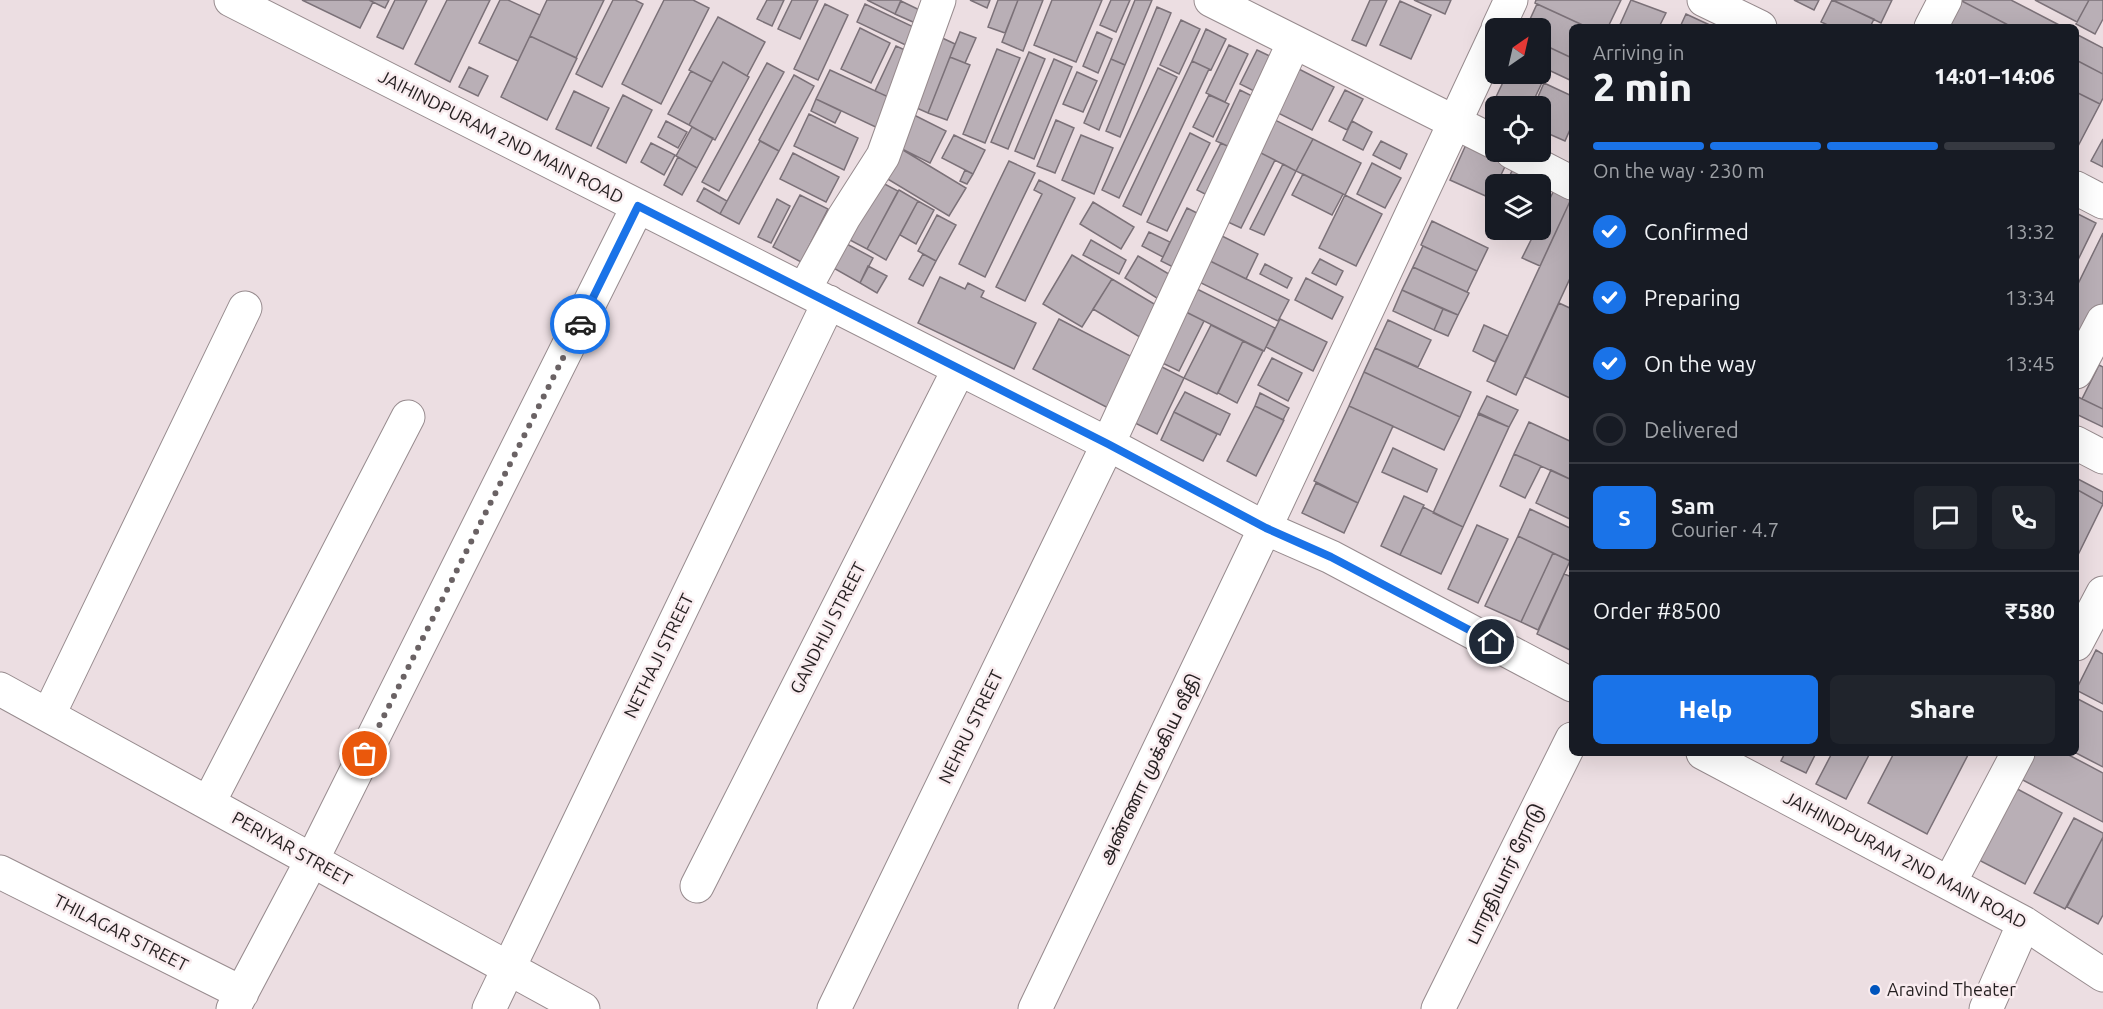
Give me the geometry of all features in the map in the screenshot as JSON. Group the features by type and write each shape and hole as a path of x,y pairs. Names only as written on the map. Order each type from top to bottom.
{"street":[{"name":"JAIHINDPURAM 2ND MAIN ROAD","path":"231,0 277,10 638,206 1108,444 1266,528 1331,557 1569,683"},
{"name":"NETHAJI STREET","path":"489,1009 509,970 816,296 844,217 883,156 939,0"},
{"path":"1211,0 1485,137"},
{"path":"1503,18 1511,0"},
{"path":"1704,0 1754,24"},
{"path":"1933,24 1945,0"},
{"name":"NEHRU STREET","path":"834,1009 1108,444 1294,42"},
{"name":"அண்ணா முக்கிய வீதி","path":"1035,1009 1266,528 1485,58"},
{"path":"1531,162 1569,181"},
{"path":"2079,190 2103,202"},
{"path":"237,1001 312,860 638,206"},
{"path":"49,714 246,308"},
{"path":"2079,366 2103,321"},
{"name":"GANDHIJI STREET","path":"697,886 959,369"},
{"path":"208,802 408,417"},
{"path":"2079,445 2103,457"},
{"path":"2079,638 2103,593"},
{"name":"PERIYAR STREET","path":"0,688 583,1009"},
{"name":"பாரதியார் ரோடு","path":"1438,1009 1569,745"},
{"name":"JAIHINDPURAM 2ND MAIN ROAD","path":"1708,756 2024,923 2103,975"},
{"path":"1950,882 2016,756"},
{"name":"THILAGAR STREET","path":"0,872 237,1001"},
{"path":"1986,1009 2024,923"}],"building":[{"path":"302,0 369,0 373,2 360,28"},
{"path":"369,0 389,0 385,8"},
{"path":"395,0 427,0 403,49 377,37"},
{"path":"447,0 490,0 450,82 415,64"},
{"path":"500,0 508,0 540,15 518,61 479,43"},
{"path":"547,0 604,0 576,58 530,36"},
{"path":"613,0 635,0 643,4 602,87 576,74"},
{"path":"664,0 693,0 709,8 661,104 622,84"},
{"path":"767,0 784,0 772,26 757,19"},
{"path":"792,0 818,0 800,39 778,29"},
{"path":"867,0 901,0 895,14"},
{"path":"970,0 990,0 987,8"},
{"path":"998,0 1018,0 1005,33 988,27"},
{"path":"1018,0 1043,0 1023,51 1002,42"},
{"path":"1052,0 1102,0 1076,62 1034,45"},
{"path":"1111,0 1130,0 1116,32 1100,25"},
{"path":"1135,0 1152,0 1125,65 1111,59"},
{"path":"1370,0 1387,0 1366,46 1352,40"},
{"path":"1414,0 1451,0 1445,14"},
{"path":"1536,0 1621,0 1609,24 1580,24 1535,3"},
{"path":"1631,0 1666,13 1660,24 1620,24"},
{"path":"1794,0 1819,0 1814,10"},
{"path":"1832,0 1874,19 1872,24 1825,24 1821,22"},
{"path":"1833,0 1892,0 1881,23"},
{"path":"1960,0 2006,24 1945,24 1941,22"},
{"path":"1960,0 2011,0 2057,24 2006,24"},
{"path":"2035,0 2089,0 2077,22"},
{"path":"2089,0 2103,0 2103,19 2095,34 2076,24"},
{"path":"901,1 928,14 922,26 895,14"},
{"path":"1400,1 1431,15 1411,59 1380,45"},
{"path":"825,4 848,15 818,80 794,69"},
{"path":"865,4 922,31 914,49 857,22"},
{"path":"1537,4 1580,24 1569,24 1569,57 1551,48 1551,18 1531,18"},
{"path":"1157,7 1171,13 1120,137 1106,131"},
{"path":"1686,14 1708,24 1681,24"},
{"path":"718,17 765,42 747,76 723,62 712,82 689,70"},
{"path":"1181,20 1200,29 1179,74 1160,65"},
{"path":"860,28 890,43 871,83 841,69"},
{"path":"1206,29 1226,39 1211,70 1192,61"},
{"path":"960,32 976,38 965,63 950,57"},
{"path":"1097,32 1112,39 1098,73 1083,66"},
{"path":"530,36 577,58 547,120 501,97"},
{"path":"938,36 955,44 928,113 910,105"},
{"path":"2079,36 2103,48 2103,74 2079,62"},
{"path":"1229,45 1248,54 1225,102 1206,93"},
{"path":"896,46 916,55 895,100 875,91"},
{"path":"1551,48 1569,57 1569,80 1551,71"},
{"path":"997,49 1020,58 985,143 963,134"},
{"path":"1257,50 1278,60 1262,95 1240,84"},
{"path":"1029,52 1045,59 1008,149 991,142"},
{"path":"950,57 970,65 947,120 928,113"},
{"path":"1054,59 1072,67 1034,159 1015,151"},
{"path":"1111,59 1125,65 1099,130 1084,123"},
{"path":"1192,61 1209,69 1141,215 1123,206"},
{"path":"723,62 749,77 715,140 689,125"},
{"path":"2079,62 2103,74 2103,98 2100,104 2079,94"},
{"path":"767,63 784,72 719,191 702,182"},
{"path":"1293,66 1334,87 1312,130 1272,110"},
{"path":"469,67 488,76 478,96 459,87"},
{"path":"1158,68 1177,77 1119,198 1102,190"},
{"path":"830,70 895,100 882,130 816,99"},
{"path":"691,71 712,82 689,125 668,114"},
{"path":"1077,72 1097,81 1083,112 1063,104"},
{"path":"794,75 814,86 779,151 759,140"},
{"path":"1502,84 1541,84 1536,96 1496,96"},
{"path":"1544,84 1569,95 1569,132 1565,141 1551,135 1551,96 1538,96"},
{"path":"1240,90 1262,101 1238,151 1216,141"},
{"path":"1345,90 1363,99 1347,130 1329,121"},
{"path":"574,91 609,108 591,146 556,129"},
{"path":"2079,94 2100,104 2079,144"},
{"path":"623,95 652,110 626,163 597,148"},
{"path":"1209,95 1229,104 1213,137 1193,127"},
{"path":"816,99 841,111 835,123 811,111"},
{"path":"809,114 858,138 844,170 794,146"},
{"path":"912,114 946,131 930,163 896,146"},
{"path":"1267,116 1313,139 1296,171 1251,148"},
{"path":"1056,120 1074,128 1055,173 1037,166"},
{"path":"666,121 687,132 678,148 658,137"},
{"path":"1352,121 1372,132 1363,150 1343,140"},
{"path":"692,127 713,138 697,168 676,156"},
{"path":"1190,133 1210,143 1167,231 1147,222"},
{"path":"954,135 985,150 973,174 942,158"},
{"path":"1081,135 1113,148 1094,194 1062,180"},
{"path":"1469,138 1485,145 1485,162 1507,162 1501,174 1485,174 1485,196 1450,180"},
{"path":"1313,139 1361,163 1345,195 1296,171"},
{"path":"2103,139 2103,167 2091,161"},
{"path":"760,141 779,151 739,224 720,214"},
{"path":"1381,141 1407,154 1400,169 1373,155"},
{"path":"651,143 675,155 664,175 641,162"},
{"path":"1221,143 1238,151 1215,199 1197,190"},
{"path":"898,147 966,188 949,216 881,175"},
{"path":"1251,148 1275,160 1241,228 1217,217"},
{"path":"793,153 839,177 826,202 780,179"},
{"path":"678,157 697,168 682,195 664,185"},
{"path":"1009,161 1035,173 985,277 959,264"},
{"path":"1372,163 1401,178 1385,208 1357,194"},
{"path":"1283,164 1296,171 1264,235 1250,229"},
{"path":"1515,164 1536,174 1510,174"},
{"path":"965,170 973,174 967,184 960,181"},
{"path":"1303,174 1343,194 1332,215 1292,195"},
{"path":"877,180 898,191 867,249 846,238"},
{"path":"1039,180 1075,198 1025,301 996,287 1042,194 1034,190"},
{"path":"1556,186 1569,195 1569,203 1540,266 1522,258 1531,240 1551,240 1551,196"},
{"path":"704,188 727,201 720,214 697,201"},
{"path":"899,190 918,201 886,260 867,249"},
{"path":"800,195 828,209 801,262 773,247"},
{"path":"1345,195 1382,214 1356,266 1319,248"},
{"path":"777,199 790,206 771,243 758,237"},
{"path":"918,201 934,210 916,244 900,235"},
{"path":"1093,202 1134,227 1121,249 1080,224"},
{"path":"1569,203 1569,280 1516,395 1487,381"},
{"path":"1187,208 1209,219 1183,272 1161,261"},
{"path":"2079,214 2096,223 2079,258"},
{"path":"937,215 956,225 936,261 918,251"},
{"path":"1432,221 1488,248 1477,271 1421,245"},
{"path":"1149,232 1170,242 1163,257 1142,246"},
{"path":"1214,232 1258,254 1246,279 1202,257"},
{"path":"2103,233 2103,310 2079,340 2079,282"},
{"path":"1091,240 1126,260 1119,274 1083,255"},
{"path":"843,242 873,258 860,283 830,266"},
{"path":"1423,246 1477,271 1467,292 1413,267"},
{"path":"923,254 936,261 923,286 909,279"},
{"path":"1072,255 1112,279 1082,327 1043,304"},
{"path":"1138,256 1174,277 1160,300 1125,278"},
{"path":"1202,257 1289,300 1278,321 1191,278"},
{"path":"1320,259 1343,271 1336,285 1312,273"},
{"path":"1265,264 1292,278 1287,288 1260,274"},
{"path":"868,266 887,276 877,293 860,283"},
{"path":"1413,267 1469,293 1458,315 1402,290"},
{"path":"940,277 965,289 968,283 984,291 981,297 1036,323 1014,369 918,323"},
{"path":"1306,278 1343,297 1332,319 1295,300"},
{"path":"1112,279 1161,308 1143,339 1093,309"},
{"path":"1189,285 1275,328 1264,351 1178,308"},
{"path":"1402,290 1443,309 1434,330 1393,311"},
{"path":"1559,303 1569,308 1569,398 1525,377"},
{"path":"1178,308 1204,321 1179,371 1152,358"},
{"path":"1443,309 1458,315 1448,336 1434,330"},
{"path":"1059,319 1138,360 1112,410 1033,369"},
{"path":"1280,319 1327,342 1313,371 1266,347"},
{"path":"1388,320 1431,340 1418,367 1375,348"},
{"path":"1211,325 1243,341 1217,394 1184,378"},
{"path":"1484,325 1508,336 1495,362 1473,351"},
{"path":"1243,341 1263,351 1237,403 1218,393"},
{"path":"1375,348 1471,392 1460,417 1364,372"},
{"path":"1272,358 1302,373 1288,401 1258,385"},
{"path":"1152,362 1184,378 1157,434 1125,418"},
{"path":"2099,365 2103,367 2103,409 2082,399"},
{"path":"1364,372 1460,417 1444,450 1349,406"},
{"path":"1185,392 1230,414 1220,435 1174,412"},
{"path":"1260,393 1289,408 1283,420 1255,406"},
{"path":"1487,396 1518,410 1509,427 1478,414"},
{"path":"2079,397 2103,409 2103,427 2079,415"},
{"path":"1255,406 1284,420 1256,476 1227,461"},
{"path":"1349,406 1393,426 1358,503 1314,481"},
{"path":"1174,412 1217,434 1203,461 1161,440"},
{"path":"1479,413 1509,427 1463,527 1433,513"},
{"path":"1529,422 1569,441 1569,479 1514,454"},
{"path":"1393,448 1437,469 1427,492 1382,472"},
{"path":"1514,454 1541,466 1525,498 1500,486"},
{"path":"1551,470 1569,479 1569,519 1536,503"},
{"path":"2079,480 2103,492 2103,504 2079,491"},
{"path":"1316,483 1358,503 1344,533 1302,513"},
{"path":"2079,491 2103,504 2079,553"},
{"path":"1404,496 1424,505 1400,555 1381,546"},
{"path":"1423,507 1463,527 1441,574 1400,555"},
{"path":"1530,509 1569,528 1569,561 1518,536"},
{"path":"1477,525 1508,539 1478,603 1448,589"},
{"path":"1518,536 1553,553 1521,622 1485,606"},
{"path":"1553,553 1569,561 1538,630 1521,622"},
{"path":"1564,574 1569,576 1569,650 1537,634"},
{"path":"2096,650 2103,654 2103,704 2079,692 2079,684"},
{"path":"2079,700 2103,712 2103,767 2079,755"},
{"path":"1784,756 1814,756 1806,773 1781,761"},
{"path":"1830,756 1868,756 1846,799 1816,784"},
{"path":"1892,756 1967,756 1927,834 1868,803"},
{"path":"2025,756 2071,756 2103,773 2103,822 2015,776"},
{"path":"2008,784 2062,813 2025,884 1971,856"},
{"path":"2074,818 2103,833 2103,837 2065,909 2034,893"},
{"path":"2103,837 2103,915 2098,924 2067,907"}],"way so far":[{"path":"365,754 580,324"}],"place":[{"name":"Aravind Theater","path":"1875,990"}],"route":[{"path":"580,324 638,206 1108,444 1266,528 1331,557 1492,642"}]}
